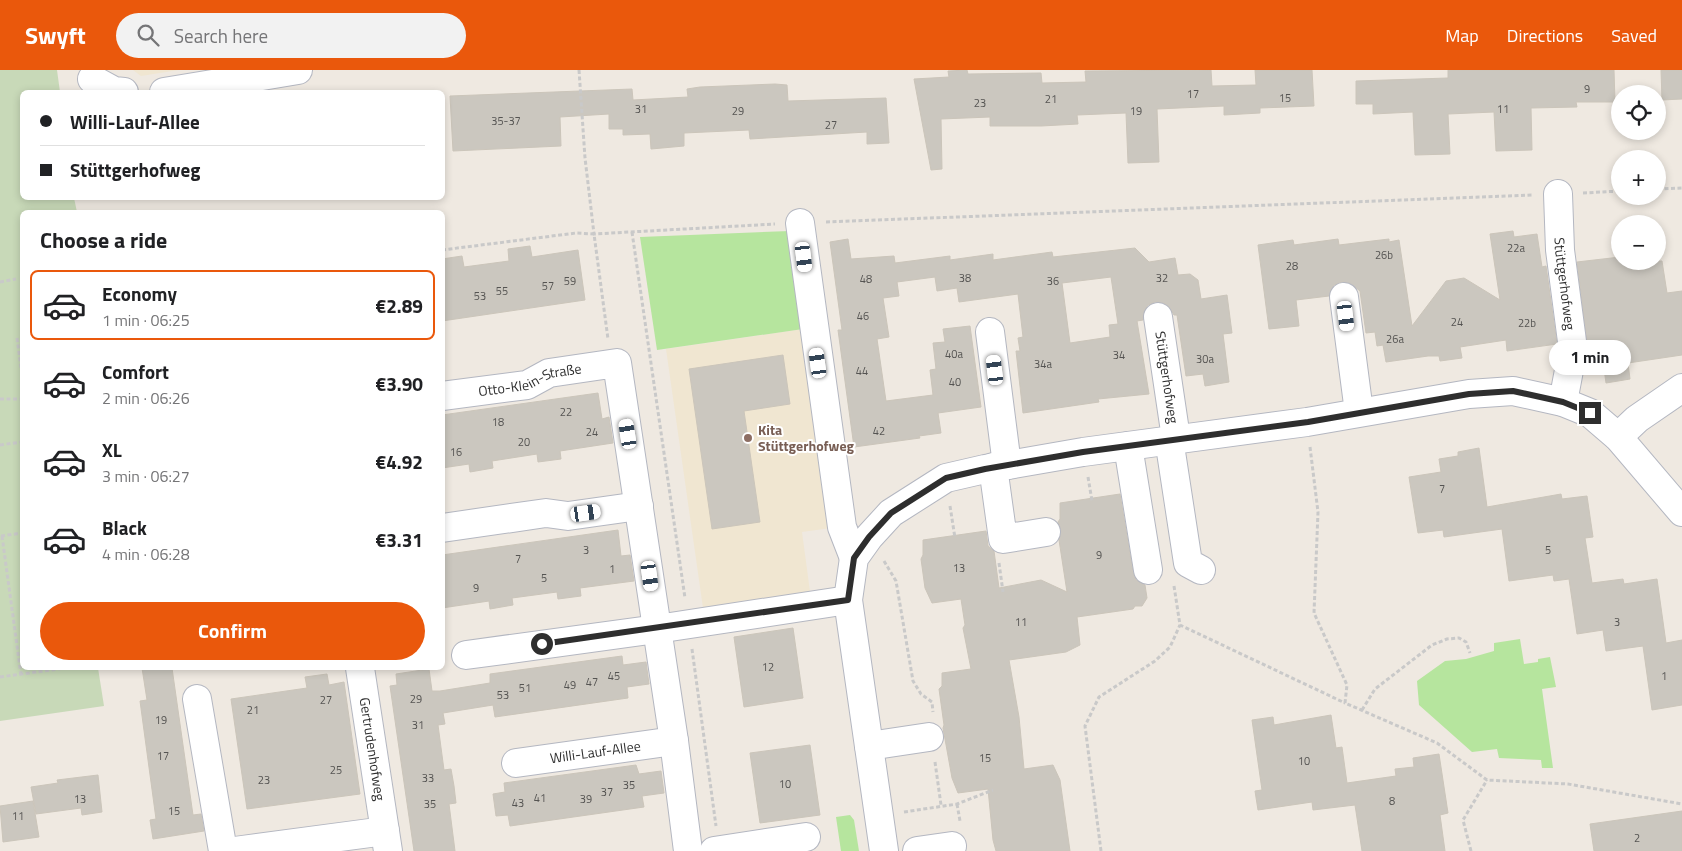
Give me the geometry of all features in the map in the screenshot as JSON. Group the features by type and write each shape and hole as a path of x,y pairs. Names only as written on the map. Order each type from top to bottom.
{"street":[{"path":"176,90 298,70"},
{"path":"92,79 111,90"},
{"name":"Stüttgerhofweg","path":"1558,194 1560,250 1573,350 1563,402"},
{"path":"800,223 842,527 862,547 848,600 884,851"},
{"path":"1344,297 1359,412"},
{"name":"Stüttgerhofweg","path":"1158,316 1173,438"},
{"path":"990,332 1000,466 1003,539 1046,532"},
{"path":"617,363 674,741 697,850 806,837"},
{"name":"Otto-Klein-Straße","path":"445,396 527,385 549,373 617,363"},
{"path":"1618,437 1637,419 1682,388"},
{"name":"Stüttgerhofweg","path":"862,547 891,513 946,478 1000,466 1173,438 1308,422 1469,394 1513,391 1563,402 1590,413 1618,437 1682,512"},
{"path":"1173,438 1188,563 1201,570"},
{"path":"1128,446 1160,574"},
{"path":"445,528 546,513 568,516 639,506"},
{"path":"466,654 657,629 848,600"},
{"name":"Gertrudenhofweg","path":"235,851 386,841 360,670"},
{"path":"197,699 223,851"},
{"path":"869,746 932,738"},
{"name":"Willi-Lauf-Allee","path":"516,763 674,741"},
{"path":"917,851 952,846"}],"path":[{"path":"579,70 585,158 594,234 610,353 617,363"},
{"path":"1666,189 1682,188"},
{"path":"445,250 576,233 594,234 800,223 1611,191"},
{"path":"632,232 688,624 697,850"},
{"path":"0,282 16,280"},
{"path":"17,338 20,360"},
{"path":"0,399 20,399"},
{"path":"1308,422 1318,512 1314,613 1347,685 1345,703"},
{"path":"0,444 20,442"},
{"path":"20,533 1,536 20,667"},
{"path":"862,547 896,581 913,681 921,694 932,702 932,738 940,805"},
{"path":"1160,574 1180,625 1345,703 1437,743 1487,780 1568,784 1682,804"},
{"path":"1101,851 1085,726 1099,697 1155,661 1170,647 1180,625"},
{"path":"1362,710 1375,689 1432,645 1447,639 1459,638 1466,642 1470,653"},
{"path":"20,670 21,674"},
{"path":"0,677 51,670"},
{"path":"1472,851 1463,820 1487,780"},
{"path":"879,816 940,805 957,804 993,790"}],"shaded area":[{"path":"133,70 179,70 141,76"},
{"name":"Kita Stüttgerhofweg","path":"803,329 831,528 802,532 811,599 704,615 666,349"}],"green space":[{"path":"0,70 57,70 60,90 20,90 20,200 74,200 77,210 20,210 20,670 98,670 104,706 0,721"},
{"path":"790,231 803,329 657,350 640,237"},
{"path":"1520,639 1524,664 1538,662 1538,659 1550,657 1556,687 1542,689 1553,768 1542,768 1541,760 1499,758 1497,749 1472,752 1419,705 1417,681 1445,661 1466,659 1494,651 1494,643"},
{"path":"850,815 854,820 859,851 841,851 836,817"}],"building":[{"path":"967,70 968,74 1041,73 1042,83 1086,82 1085,71 1211,70 1212,86 1256,85 1255,70 1312,70 1314,106 1260,108 1260,113 1224,115 1224,106 1157,109 1159,162 1128,163 1126,113 1077,115 1078,124 1041,126 990,126 990,117 941,119 942,169 931,170 914,79 949,77 948,71"},
{"path":"1448,70 1614,70 1614,85 1611,85 1611,102 1576,102 1577,107 1531,108 1532,150 1496,151 1494,112 1448,114 1450,154 1415,155 1413,112 1373,114 1373,104 1356,104 1356,81 1448,78"},
{"path":"1661,70 1682,70 1682,99 1666,100 1666,85 1662,85"},
{"path":"787,85 788,101 886,98 889,143 867,144 867,132 750,139 749,130 684,133 684,146 651,149 650,134 623,135 623,129 609,129 609,114 560,117 561,146 453,151 450,96 632,89 633,100 688,97 687,89 700,87"},
{"path":"1513,231 1514,237 1537,234 1542,267 1546,266 1557,344 1507,351 1506,340 1460,347 1462,358 1440,361 1439,356 1428,356 1386,362 1383,345 1377,346 1375,332 1366,333 1360,291 1350,283 1342,282 1334,285 1329,296 1296,300 1299,326 1269,329 1258,245 1293,240 1294,245 1338,239 1339,245 1389,239 1389,242 1399,240 1412,326 1446,281 1464,278 1500,300 1490,234"},
{"path":"848,239 851,259 894,256 895,263 950,256 950,260 993,254 993,260 1052,252 1053,257 1135,248 1149,262 1175,258 1178,275 1190,274 1198,280 1201,299 1227,295 1232,333 1223,334 1229,382 1205,386 1203,374 1186,376 1177,315 1174,315 1164,303 1155,302 1148,305 1144,311 1143,320 1137,321 1149,394 1098,399 1099,402 1023,413 1016,351 1020,351 1018,338 1023,337 1018,294 959,302 957,288 937,291 935,277 897,282 899,296 883,298 889,337 877,339 886,401 933,395 930,370 936,369 933,343 945,342 943,329 970,326 981,407 938,413 941,433 919,436 920,438 854,447 838,330 842,330 830,242","holes":["1111,277 1118,324 1109,325 1110,337 1070,343 1062,283"]},
{"path":"530,246 532,257 578,250 585,300 445,321 445,259 462,256 464,267 509,261 508,249"},
{"path":"1611,258 1611,270 1663,270 1667,293 1682,291 1682,355 1628,363 1630,379 1606,383 1602,354 1589,356 1577,262"},
{"path":"783,355 790,404 744,411 760,522 712,529 689,369"},
{"path":"598,393 602,419 609,417 613,443 560,451 561,459 538,462 537,454 492,461 493,468 470,472 469,464 445,468 445,415"},
{"path":"1479,448 1487,507 1561,494 1562,499 1587,496 1593,537 1585,538 1592,583 1623,579 1624,584 1657,579 1666,643 1682,640 1682,705 1652,710 1643,646 1606,651 1603,630 1577,634 1569,579 1554,581 1553,575 1509,581 1502,529 1444,537 1443,530 1418,533 1409,477 1441,472 1439,459 1458,456 1458,452"},
{"path":"1120,494 1133,572 1136,580 1145,585 1147,598 1142,606 1077,617 1080,645 1066,652 1009,660 1019,717 1024,769 1053,765 1060,780 1070,851 996,851 993,840 988,789 958,793 952,778 943,728 939,689 942,686 942,673 971,669 963,628 965,625 961,599 932,603 925,588 921,559 923,555 923,540 986,531 988,546 994,551 999,588 1041,580 1067,592 1059,540 1061,530 1058,522 1060,519 1060,503"},
{"path":"618,530 621,556 630,555 634,581 580,588 581,596 558,599 557,592 512,598 513,605 490,609 489,601 445,608 445,555"},
{"path":"793,628 803,698 744,707 734,637"},
{"path":"622,656 623,665 646,662 649,684 627,687 628,698 495,717 493,705 443,713 445,724 438,725 444,770 451,769 454,786 456,803 449,804 455,851 414,851 390,686 397,685 396,674 422,670 429,670 432,691 490,683 490,674"},
{"path":"142,670 172,670 193,815 201,814 204,831 153,839 150,820 156,819 140,701 147,700"},
{"path":"327,674 329,685 344,682 360,794 247,809 231,699 307,688 305,677"},
{"path":"1331,715 1336,748 1342,747 1347,783 1396,776 1395,769 1414,767 1413,758 1439,754 1448,813 1440,815 1445,851 1362,851 1355,805 1313,810 1312,802 1258,810 1255,791 1262,790 1252,720 1273,717 1274,725"},
{"path":"810,745 820,815 760,823 750,753"},
{"path":"636,765 639,774 661,771 664,793 642,796 644,807 510,826 508,815 496,816 493,794 505,792 504,783"},
{"path":"98,775 102,812 82,815 81,808 36,814 31,787 58,783 57,780"},
{"path":"33,801 39,837 3,842 0,806"},
{"path":"1682,811 1682,851 1594,851 1590,824"}],"place":[{"name":"Kita Stüttgerhofweg","path":"748,438"}],"route":[{"path":"542,644 657,629 848,600 854,558 869,537 891,513 946,478 985,469 1176,438 1308,422 1469,394 1513,391 1563,402 1590,413"}]}
